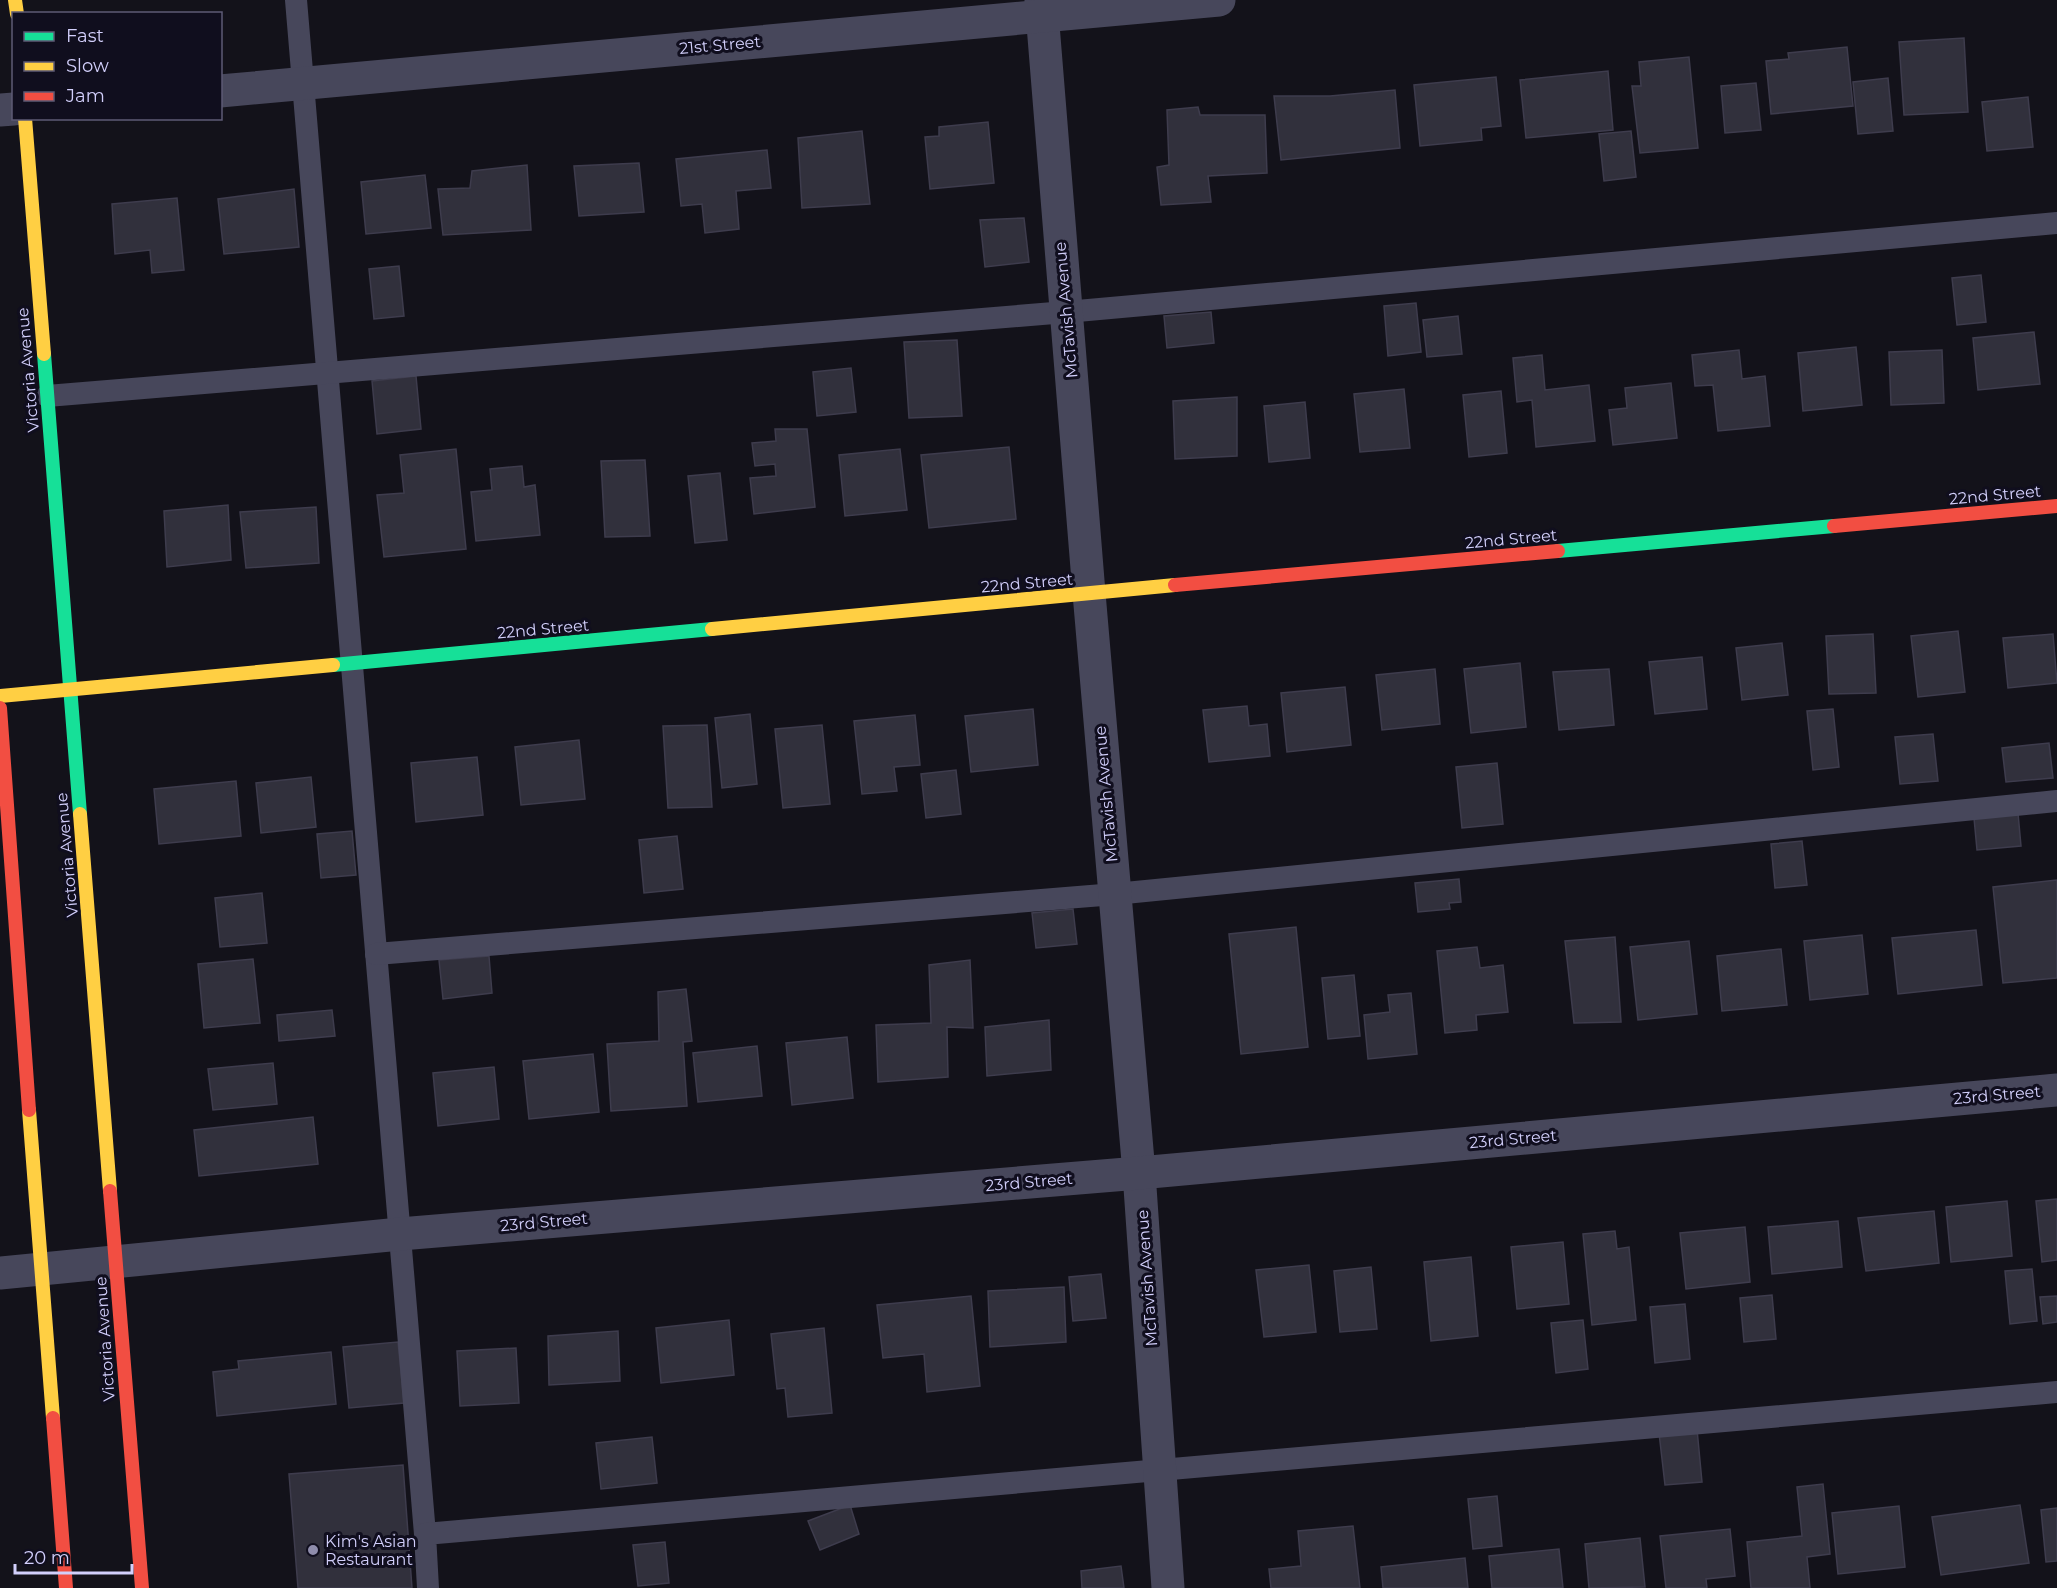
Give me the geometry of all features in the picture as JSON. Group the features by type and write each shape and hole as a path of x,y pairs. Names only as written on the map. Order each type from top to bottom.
{"main road":[{"name":"Victoria Avenue","path":"25,120 142,1588"},
{"name":"22nd Street","path":"0,696 1089,593 2057,506"},
{"path":"0,708 10,987 43,1270 66,1588"}],"street":[{"name":"21st Street","path":"222,91 1042,8 1220,0"},
{"name":"McTavish Avenue","path":"1042,8 1139,1173 1168,1588"},
{"name":"23rd Street","path":"0,1274 399,1234 1139,1173 2057,1090"}],"lane":[{"path":"296,0 428,1588"},
{"path":"47,396 1066,312 2057,223"},
{"path":"376,954 1115,894 2057,801"},
{"path":"425,1534 2057,1392"}],"building":[{"path":"1964,38 1968,112 1904,115 1899,42"},
{"path":"1847,47 1853,106 1771,114 1766,61 1789,59 1788,53"},
{"path":"1689,57 1698,148 1640,153 1632,86 1641,86 1639,62"},
{"path":"1608,71 1613,130 1526,138 1520,80"},
{"path":"1496,77 1501,126 1481,128 1482,140 1420,146 1414,85"},
{"path":"1888,78 1893,131 1858,134 1853,82"},
{"path":"1756,83 1761,130 1725,133 1721,86"},
{"path":"1395,90 1400,148 1281,160 1274,96 1330,96"},
{"path":"2028,97 2033,147 1987,151 1982,102"},
{"path":"1198,107 1200,115 1265,115 1267,173 1208,176 1211,202 1161,205 1157,167 1169,165 1167,110"},
{"path":"988,122 994,183 930,189 925,137 939,136 939,127"},
{"path":"862,131 870,204 802,208 798,138"},
{"path":"1631,131 1636,177 1604,181 1599,134"},
{"path":"767,150 771,188 736,191 739,229 705,233 702,204 681,206 676,159"},
{"path":"639,163 644,212 579,216 574,166"},
{"path":"527,165 531,230 443,235 438,189 470,188 472,171"},
{"path":"425,175 431,228 366,234 361,182"},
{"path":"294,189 299,247 224,254 218,199"},
{"path":"177,198 184,270 152,273 150,250 115,254 112,204"},
{"path":"1024,218 1029,262 985,267 980,220"},
{"path":"399,266 404,316 374,319 369,269"},
{"path":"1981,275 1986,322 1957,325 1952,278"},
{"path":"1416,303 1421,352 1388,356 1384,306"},
{"path":"1211,312 1214,343 1167,348 1164,316"},
{"path":"1458,316 1462,354 1427,357 1423,320"},
{"path":"2034,332 2040,384 1978,390 1973,338"},
{"path":"957,340 962,416 909,418 904,342"},
{"path":"1856,347 1862,405 1803,411 1798,353"},
{"path":"1739,350 1742,379 1765,376 1770,426 1718,431 1713,385 1695,386 1692,355"},
{"path":"1942,350 1944,403 1891,405 1889,352"},
{"path":"1542,355 1545,390 1589,385 1595,441 1536,447 1532,400 1517,402 1513,358"},
{"path":"851,368 856,412 817,416 813,372"},
{"path":"416,376 421,429 377,434 372,381"},
{"path":"1671,383 1677,438 1613,445 1609,410 1627,408 1625,388"},
{"path":"1404,389 1410,448 1360,452 1354,394"},
{"path":"1501,391 1507,453 1469,457 1463,395"},
{"path":"1237,397 1237,456 1175,459 1173,401"},
{"path":"1305,402 1310,458 1269,462 1264,406"},
{"path":"775,429 807,429 815,507 754,514 750,478 776,476 775,464 755,466 752,443 776,441"},
{"path":"1009,447 1016,519 929,528 921,455"},
{"path":"456,449 466,549 384,557 377,495 404,493 400,455"},
{"path":"900,449 907,510 845,516 839,455"},
{"path":"645,460 650,536 605,537 601,461"},
{"path":"522,466 524,487 535,485 540,535 476,541 471,492 492,490 490,469"},
{"path":"720,473 727,540 695,543 688,476"},
{"path":"228,505 231,560 167,567 164,511"},
{"path":"316,507 319,563 246,568 240,512"},
{"path":"1958,631 1965,692 1918,697 1911,636"},
{"path":"1873,634 1876,693 1829,694 1826,636"},
{"path":"2053,634 2057,683 2008,688 2003,638"},
{"path":"1782,643 1788,695 1742,700 1736,648"},
{"path":"1702,657 1707,709 1655,714 1649,662"},
{"path":"1520,663 1526,727 1471,733 1464,669"},
{"path":"1435,669 1440,724 1382,730 1376,675"},
{"path":"1609,669 1614,725 1559,730 1553,672"},
{"path":"1345,687 1351,745 1287,752 1281,693"},
{"path":"1247,706 1249,726 1267,724 1270,756 1209,762 1203,710"},
{"path":"1033,709 1038,765 971,772 965,716"},
{"path":"1833,709 1839,767 1813,770 1807,711"},
{"path":"750,714 757,784 722,788 715,718"},
{"path":"915,715 920,765 894,767 897,791 862,794 854,721"},
{"path":"707,725 712,807 668,808 663,726"},
{"path":"822,725 830,804 783,808 775,729"},
{"path":"1933,734 1938,781 1900,784 1895,737"},
{"path":"579,740 585,799 521,805 515,747"},
{"path":"2049,743 2053,778 2006,782 2002,748"},
{"path":"477,757 483,815 416,822 411,763"},
{"path":"1497,763 1503,824 1462,828 1456,767"},
{"path":"956,770 961,814 926,818 921,774"},
{"path":"311,777 316,827 261,833 256,783"},
{"path":"236,781 241,836 159,844 154,789"},
{"path":"2018,813 2021,846 1977,850 1974,818"},
{"path":"352,831 356,875 321,878 317,834"},
{"path":"677,836 683,889 644,893 639,840"},
{"path":"1802,841 1807,885 1775,888 1771,844"},
{"path":"1459,879 1461,902 1449,903 1450,909 1418,912 1415,883"},
{"path":"2057,880 2057,978 2003,983 1993,887"},
{"path":"262,893 267,943 220,947 215,898"},
{"path":"1073,909 1077,944 1036,948 1032,913"},
{"path":"1296,927 1308,1047 1241,1054 1229,934"},
{"path":"1976,930 1982,985 1898,994 1892,938"},
{"path":"1862,935 1868,994 1810,1000 1804,941"},
{"path":"1615,937 1621,1022 1574,1023 1565,941"},
{"path":"1689,941 1697,1014 1638,1020 1630,947"},
{"path":"1477,947 1480,968 1503,965 1508,1012 1476,1015 1477,1030 1445,1033 1437,951"},
{"path":"1781,949 1787,1005 1722,1011 1717,956"},
{"path":"489,956 492,993 443,999 439,960"},
{"path":"253,959 260,1023 204,1028 198,964"},
{"path":"970,960 973,1028 947,1027 948,1077 878,1082 876,1025 931,1023 929,965"},
{"path":"1354,975 1360,1036 1328,1039 1322,978"},
{"path":"686,989 692,1041 683,1042 687,1106 611,1111 607,1044 659,1041 658,992"},
{"path":"1411,993 1417,1054 1368,1059 1364,1015 1390,1012 1388,995"},
{"path":"332,1010 335,1036 279,1041 277,1015"},
{"path":"1049,1020 1051,1070 987,1076 985,1027"},
{"path":"847,1037 853,1098 792,1105 786,1043"},
{"path":"757,1046 762,1096 698,1102 693,1053"},
{"path":"593,1054 599,1112 529,1119 523,1061"},
{"path":"273,1063 277,1104 213,1110 208,1069"},
{"path":"494,1067 499,1119 438,1126 433,1073"},
{"path":"313,1117 318,1164 199,1176 194,1130"},
{"path":"2057,1199 2057,1260 2042,1262 2036,1201"},
{"path":"2007,1201 2012,1256 1951,1262 1946,1207"},
{"path":"1934,1211 1939,1263 1866,1271 1858,1218"},
{"path":"1838,1221 1842,1267 1772,1274 1768,1227"},
{"path":"1745,1227 1750,1282 1686,1289 1680,1233"},
{"path":"1615,1231 1617,1249 1629,1247 1636,1320 1592,1325 1583,1234"},
{"path":"1563,1242 1569,1304 1517,1309 1511,1247"},
{"path":"1471,1257 1478,1336 1431,1341 1424,1262"},
{"path":"1309,1265 1316,1332 1264,1337 1256,1270"},
{"path":"1371,1267 1377,1329 1340,1332 1334,1271"},
{"path":"2032,1269 2037,1321 2010,1324 2005,1271"},
{"path":"1101,1274 1106,1318 1073,1321 1069,1277"},
{"path":"1064,1287 1066,1342 990,1347 988,1291"},
{"path":"1772,1295 1776,1339 1744,1342 1740,1298"},
{"path":"971,1296 980,1386 927,1392 924,1354 883,1358 877,1305"},
{"path":"2057,1296 2057,1322 2043,1324 2040,1297"},
{"path":"1685,1304 1690,1359 1655,1363 1650,1307"},
{"path":"729,1320 734,1375 661,1383 656,1328"},
{"path":"1583,1320 1588,1369 1556,1373 1551,1323"},
{"path":"824,1328 832,1413 788,1417 785,1388 777,1389 771,1334"},
{"path":"618,1331 620,1381 549,1385 548,1336"},
{"path":"398,1342 404,1403 349,1408 343,1347"},
{"path":"516,1348 519,1403 460,1406 457,1351"},
{"path":"331,1352 336,1404 217,1416 213,1372 239,1369 238,1361"},
{"path":"1697,1429 1702,1482 1665,1485 1659,1433"},
{"path":"652,1437 657,1483 601,1489 596,1443"},
{"path":"403,1465 412,1588 298,1588 289,1474"},
{"path":"1823,1484 1830,1554 1807,1557 1810,1588 1751,1588 1747,1542 1802,1536 1797,1487"},
{"path":"1497,1496 1502,1546 1473,1549 1468,1499"},
{"path":"850,1505 859,1534 820,1550 808,1521"},
{"path":"2020,1505 2029,1563 1941,1575 1932,1517"},
{"path":"1899,1506 1905,1567 1838,1574 1832,1513"},
{"path":"2057,1508 2057,1561 2046,1562 2041,1510"},
{"path":"1353,1526 1360,1588 1271,1588 1269,1569 1301,1566 1298,1531"},
{"path":"1730,1529 1735,1576 1706,1579 1707,1588 1666,1588 1660,1536"},
{"path":"1640,1538 1645,1587 1589,1588 1585,1544"},
{"path":"665,1542 669,1583 638,1586 633,1545"},
{"path":"1559,1549 1563,1588 1492,1588 1489,1556"},
{"path":"1465,1558 1468,1588 1383,1588 1381,1567"},
{"path":"1121,1566 1124,1588 1082,1588 1081,1571"}],"traffic: fast":[{"path":"44,354 80,814"},
{"path":"1558,551 1834,526"},
{"path":"333,665 712,629"}],"traffic: slow":[{"path":"15,0 17,12"},
{"path":"25,120 44,354"},
{"path":"712,629 1175,585"},
{"path":"0,696 333,665"},
{"path":"80,814 110,1191"},
{"path":"29,1110 53,1418"}],"traffic: jam":[{"path":"1834,526 2057,506"},
{"path":"1175,585 1558,551"},
{"path":"0,708 29,1110"},
{"path":"110,1191 142,1588"},
{"path":"53,1418 66,1588"}],"place":[{"name":"Kim's Asian Restaurant","path":"313,1550"}]}
